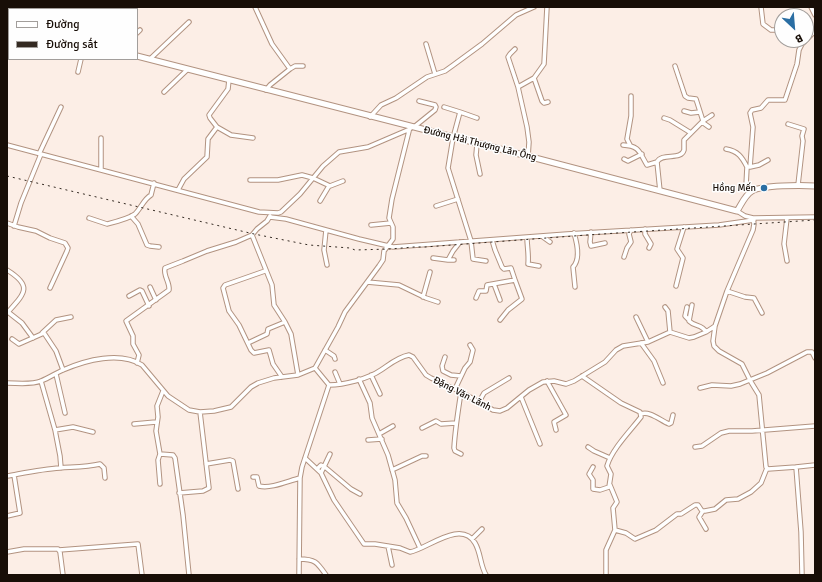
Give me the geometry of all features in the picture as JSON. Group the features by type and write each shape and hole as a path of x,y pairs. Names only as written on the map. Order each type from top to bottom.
{"street":[{"path":"255,7 272,44 290,69"},
{"path":"370,117 381,106 425,79 445,71 465,57 516,15 534,7"},
{"path":"518,87 534,78 542,69 544,62 547,7"},
{"path":"761,7 763,24 771,30 774,30"},
{"path":"811,7 815,15"},
{"path":"150,59 189,22"},
{"path":"426,44 435,74"},
{"path":"749,193 746,186 753,127 750,113 752,110 761,108 768,100 784,100 800,48"},
{"path":"516,49 508,57 518,87 527,127 529,142 528,157"},
{"name":"Đường Hải Thượng Lãn Ông","path":"138,56 737,212"},
{"path":"78,72 81,60"},
{"path":"266,90 290,69 295,66 303,66"},
{"path":"675,66 685,96 696,99 702,122 709,127"},
{"path":"164,92 188,69"},
{"path":"534,78 542,102 548,102"},
{"path":"228,80 228,89 209,115 210,118 217,127 231,135 253,138"},
{"path":"630,145 626,139 631,116 631,96"},
{"path":"137,363 138,354 132,342 133,336 126,322 170,289 165,276 166,267 252,235 257,229 266,223 271,215 281,212 300,194 326,163 339,152 368,147 411,128 435,110 435,105 419,101"},
{"path":"14,226 21,203 40,154 61,107"},
{"path":"444,107 477,118"},
{"path":"684,111 692,113 700,112"},
{"path":"460,112 453,138 448,168 471,241 473,259 486,261"},
{"path":"623,145 634,146 642,154 647,165 657,162 661,157 676,156 684,150 684,140 702,122 712,115"},
{"path":"664,118 691,133"},
{"path":"788,124 804,129 802,136 803,141 798,185"},
{"path":"178,190 186,177 206,158 208,139 217,127"},
{"path":"7,383 41,381 81,364 107,359 123,359 142,365 168,396 189,410 200,412 220,410 230,407 258,382 298,375 315,368 345,312 381,264 384,251 393,239 393,227 390,223 389,216 392,199 411,128"},
{"path":"101,138 101,170"},
{"path":"477,144 476,155 480,174"},
{"path":"7,145 393,247 574,233 733,224 753,219 815,216"},
{"path":"726,149 736,152 749,167"},
{"path":"624,160 628,161 642,154"},
{"path":"749,167 759,165 768,160"},
{"path":"657,162 660,191"},
{"path":"250,180 278,180 300,175 313,178 328,186"},
{"path":"320,201 328,186 343,181"},
{"path":"90,218 107,224 131,216 147,197 151,195 154,183"},
{"path":"753,219 737,212 749,193 754,190 798,185 815,186"},
{"path":"436,206 458,199"},
{"path":"131,216 138,224 147,245 159,247"},
{"path":"787,218 784,244 787,261"},
{"path":"703,511 715,509 726,500 738,499 751,492 761,483 767,468 765,465 760,396 750,381 742,364 718,351 713,342 715,326 727,290 753,230 753,219"},
{"path":"7,223 36,231 65,243 67,246 67,251 50,288"},
{"path":"371,225 390,223"},
{"path":"676,286 683,258 677,249 684,227"},
{"path":"645,229 645,234 651,244 649,248"},
{"path":"326,230 324,250 327,265"},
{"path":"624,257 631,242 629,234 632,230"},
{"path":"591,232 591,246 605,243"},
{"path":"574,233 578,250 577,264 573,267 575,287"},
{"path":"252,235 265,271 272,285 274,305 291,334 298,375"},
{"path":"542,236 550,242"},
{"path":"527,237 527,251 530,256 528,264 538,266"},
{"path":"492,240 502,267 504,269 511,268 522,298 508,310 500,320"},
{"path":"448,260 460,242"},
{"path":"433,258 454,260"},
{"path":"7,270 22,281 24,287 20,298 8,312 22,323 33,338"},
{"path":"265,271 223,287 229,311 239,325 251,350 254,353 269,350 273,364 282,377"},
{"path":"423,297 430,272"},
{"path":"476,298 478,291 486,291 487,285 515,280"},
{"path":"367,282 399,285 423,297 438,302"},
{"path":"494,284 500,300"},
{"path":"150,287 156,300"},
{"path":"129,296 140,290 142,291 148,306"},
{"path":"727,290 745,297 754,298 762,313"},
{"path":"689,320 692,305"},
{"path":"666,307 668,311 670,332"},
{"path":"687,307 685,316 690,323 702,327 706,332"},
{"path":"12,339 19,344 42,333 56,320 71,317"},
{"path":"636,317 648,342"},
{"path":"248,344 267,334 268,329 285,322"},
{"path":"547,381 569,383 605,362 620,348 648,342 670,332 692,338 715,326"},
{"path":"42,333 45,334 56,351 64,370"},
{"path":"640,343 654,361 663,383"},
{"path":"455,390 465,368 470,362 473,350 470,345"},
{"path":"325,350 334,356 335,359"},
{"path":"700,388 712,385 731,386 750,381 805,353 812,352 815,358"},
{"name":"Đặng Văn Lãnh","path":"329,385 340,384 371,375 399,358 409,355 413,357 426,375 461,392 492,410 500,411 507,408 538,384 547,381"},
{"path":"445,357 442,366 443,371 451,375 461,376"},
{"path":"299,575 300,478 329,385 315,368"},
{"path":"335,372 340,384"},
{"path":"56,374 65,413"},
{"path":"371,375 380,394"},
{"path":"582,376 621,403 640,412 641,414 648,413 669,424 671,423 672,415"},
{"path":"479,402 484,392 509,378"},
{"path":"359,379 372,405 372,418 388,455 395,480 397,503 420,548"},
{"path":"41,381 55,430 61,468"},
{"path":"547,381 566,415 554,422 556,430"},
{"path":"160,484 158,460 160,454 156,435 156,422 157,406 164,391"},
{"path":"461,392 454,449 461,454"},
{"path":"521,397 540,444"},
{"path":"179,494 202,491 209,488 200,412"},
{"path":"606,575 606,550 616,530 613,508 617,502 610,485 611,474 607,466 610,458 641,417 641,414"},
{"path":"422,428 436,421 441,424 456,423"},
{"path":"134,424 156,422"},
{"path":"379,434 393,426"},
{"path":"695,447 702,446 721,433 729,431 752,431 815,426"},
{"path":"55,430 73,427 93,432"},
{"path":"368,440 382,439"},
{"path":"588,447 594,452 610,458"},
{"path":"160,454 174,455 189,575"},
{"path":"321,473 330,454"},
{"path":"392,470 422,456 426,456"},
{"path":"305,458 321,473 334,500 363,544 375,544 400,548 410,552 453,533 462,534 472,538 478,550 481,565 486,575"},
{"path":"206,464 230,460 233,461 238,489"},
{"path":"7,476 102,464 105,478"},
{"path":"767,468 815,465"},
{"path":"317,469 320,466 323,466"},
{"path":"323,466 351,489 360,494"},
{"path":"593,467 589,474 592,480 593,490 602,490 610,485"},
{"path":"796,467 801,532 802,575"},
{"path":"7,516 20,513 14,475"},
{"path":"253,477 257,477 258,486 274,485 300,478"},
{"path":"616,530 626,533 635,539 656,530 677,514 681,514 695,504 698,505 703,511"},
{"path":"703,511 700,518 706,529"},
{"path":"472,538 482,529"},
{"path":"7,552 138,544 142,575"},
{"path":"388,546 392,565"},
{"path":"59,550 63,575"},
{"path":"299,558 314,560 326,575"}],"railway":[{"path":"7,176 254,234 309,245 350,248 355,250 425,247 815,220"}],"place":[{"name":"Hồng Mến","path":"764,188"}]}
